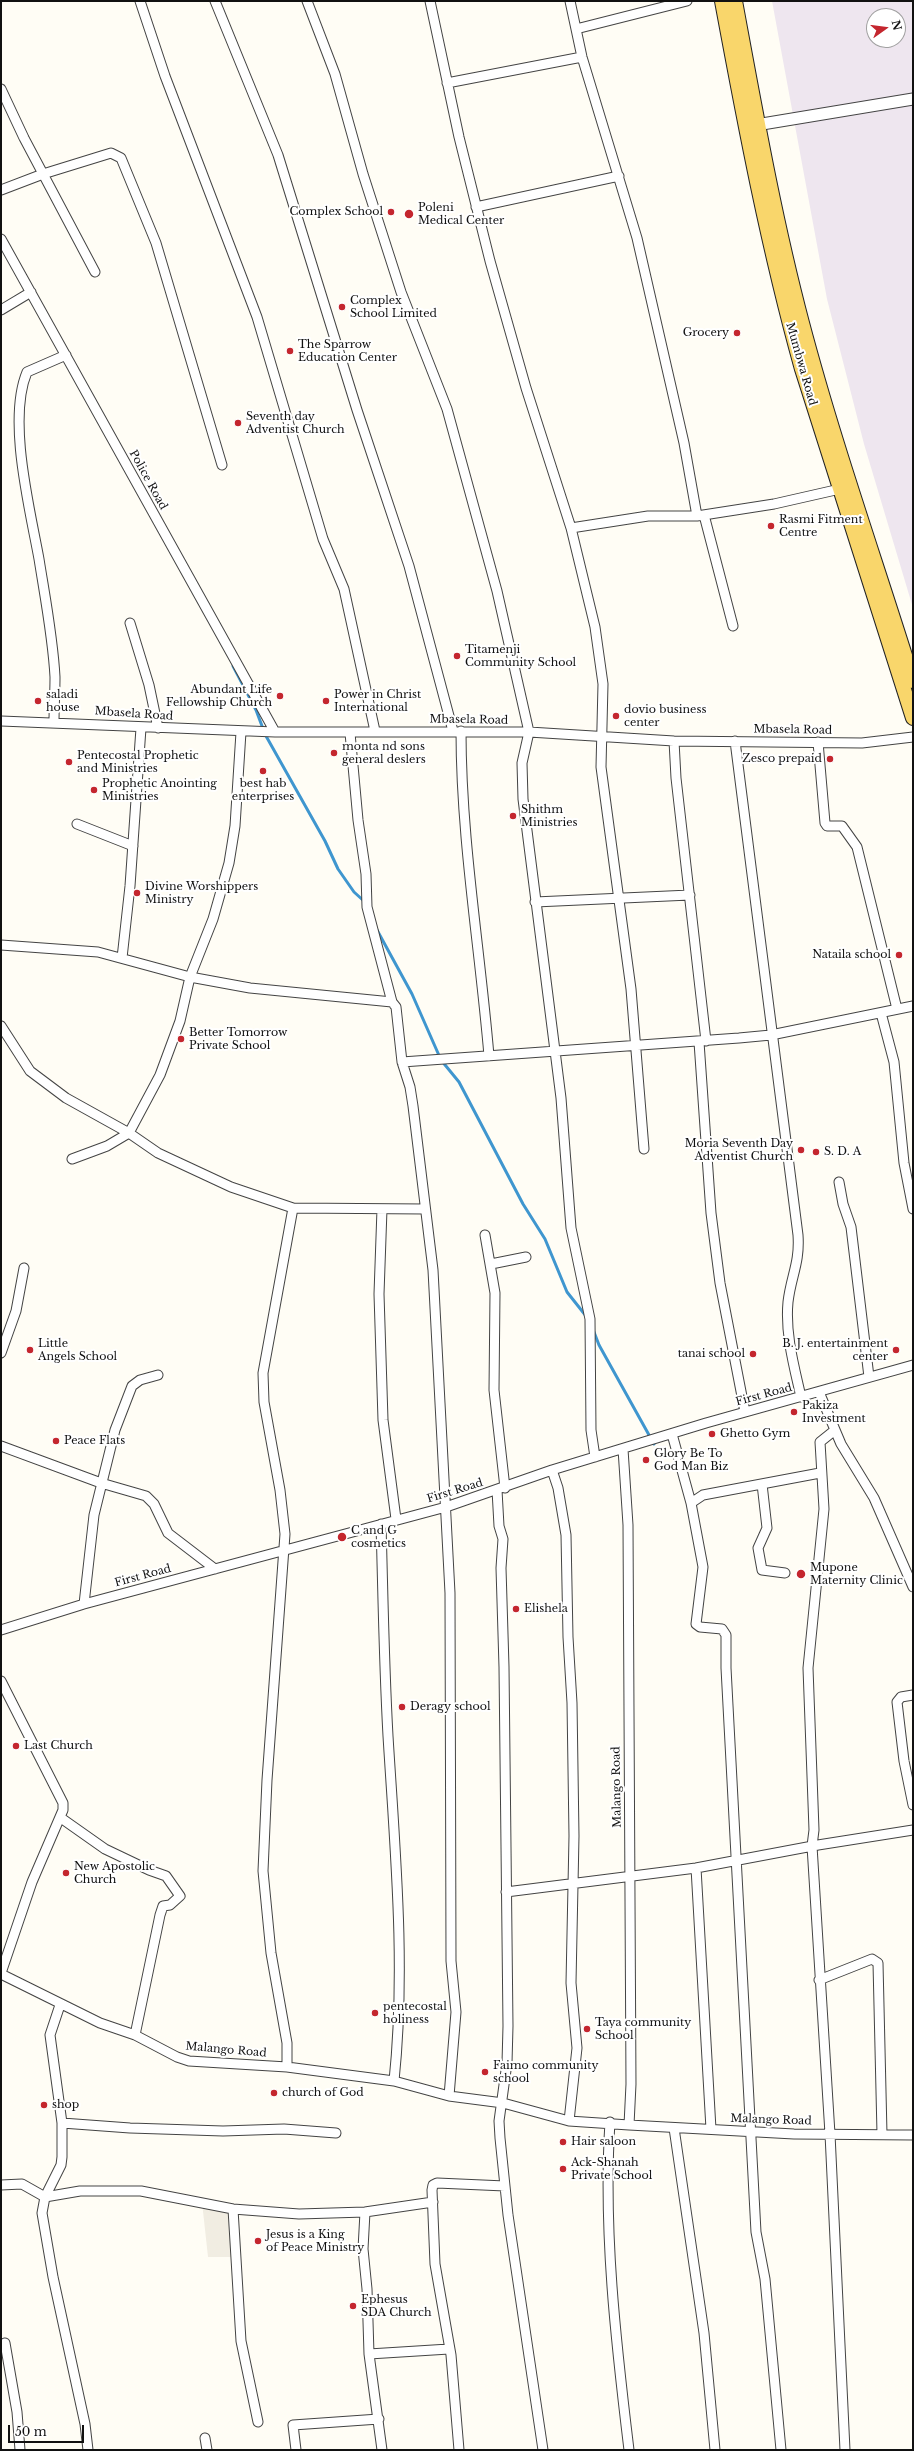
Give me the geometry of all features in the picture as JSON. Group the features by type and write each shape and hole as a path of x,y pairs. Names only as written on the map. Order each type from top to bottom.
{"main road":[{"name":"Mumbwa Road","path":"722,1 751,126 802,323 847,477 871,545 913,681"},
{"name":"Mumbwa Road","path":"735,1 751,126 774,264 789,322 840,489 913,718"}],"street":[{"path":"140,1 172,96 248,292 307,479 323,538 340,576 375,731"},
{"path":"215,1 278,155 357,410 409,566 457,731 467,852 476,921 489,1056"},
{"path":"307,1 335,74 363,174 401,292 447,409 497,591 529,732 522,777 535,902 564,1120 570,1228 590,1319 591,1430 595,1457"},
{"path":"430,1 447,83 476,206 526,388 571,528 595,627 602,666 603,684 601,767 620,898 637,1047 644,1149"},
{"path":"570,1 582,57 637,238 701,515 733,626"},
{"path":"576,29 687,1"},
{"path":"447,83 582,57"},
{"path":"1,89 43,174 95,272"},
{"path":"751,126 913,99"},
{"path":"1,190 43,174 110,153 121,158 156,244 222,465"},
{"path":"476,206 619,176"},
{"name":"Police Road","path":"1,239 275,732"},
{"path":"1,310 31,292"},
{"path":"54,723 54,669 39,559 23,468 19,423 22,389 27,372 66,355"},
{"path":"571,528 648,516 701,515 774,504 840,489"},
{"path":"130,623 149,685 158,728"},
{"name":"Mbasela Road","path":"1,721 241,732 529,732 674,741 862,743 913,737"},
{"path":"122,958 133,846 141,728"},
{"path":"72,1159 107,1146 129,1133 160,1075 180,1021 190,978 216,912 229,864 236,819 241,732"},
{"path":"350,733 358,820 366,874 367,907 392,1002 397,1013 402,1062 410,1087 413,1106 434,1270 450,1593 452,1674 451,1961 456,2012 449,2096"},
{"path":"674,741 676,778 690,894 702,1042 702,1101 713,1235 745,1412"},
{"path":"736,741 771,1035 799,1248 799,1257 788,1300 787,1323 801,1397"},
{"path":"818,742 825,823 827,826 842,826 857,847 896,1009"},
{"path":"77,824 133,846"},
{"path":"535,902 690,894"},
{"path":"1,945 98,952 190,978 250,988 392,1002"},
{"path":"402,1062 637,1047 771,1035 913,1006"},
{"path":"881,1013 894,1062 904,1163 913,1209"},
{"path":"1,1026 30,1071 66,1098 129,1133 158,1153 231,1187 293,1208 425,1209"},
{"path":"839,1182 854,1251 869,1377"},
{"path":"287,2067 287,2043 271,1953 263,1871 266,1780 285,1550 280,1490 264,1402 263,1373 293,1208"},
{"path":"382,1209 379,1294 383,1420 396,1520"},
{"path":"485,1235 495,1293 493,1359 501,1489 499,1526 502,1539 501,1568 504,1667 508,2026 503,2104 499,2121 505,2186 543,2450"},
{"path":"491,1264 526,1257"},
{"path":"1,1353 16,1311 24,1268"},
{"name":"First Road","path":"1,1630 84,1604 446,1507 552,1470 623,1450 745,1412 913,1365"},
{"path":"84,1604 94,1515 115,1430 128,1392 140,1380 158,1375"},
{"path":"819,1392 835,1430 874,1498 913,1588"},
{"path":"835,1430 820,1442 820,1473 824,1509 822,1544 808,1668 814,1830 812,1846 819,1980 830,2134 845,2450"},
{"path":"672,1434 691,1503 703,1567 697,1599 696,1624 700,1627 722,1629 726,1635 726,1668 756,2232 766,2279 781,2450"},
{"path":"1,1446 101,1483 146,1496 154,1504 168,1533 215,1569"},
{"name":"Malango Road","path":"623,1450 628,1518 631,2084 629,2125"},
{"path":"552,1470 558,1488 566,1535 568,1637 572,1703 574,1836 572,1885 572,1983 577,2048 569,2121"},
{"path":"691,1503 704,1495 820,1473"},
{"path":"762,1484 767,1528 758,1548 762,1570 785,1573"},
{"path":"382,1524 388,1732 400,1975 398,2043 394,2081"},
{"path":"1,1681 63,1803 61,1818 32,1882 1,1974"},
{"path":"913,1696 901,1697 897,1702 904,1761 913,1806"},
{"path":"61,1818 105,1848 148,1870 166,1876 180,1896 170,1905 163,1906 160,1915 135,2035"},
{"path":"506,1892 572,1885 696,1868 736,1859 913,1830"},
{"path":"696,1868 711,2129"},
{"path":"819,1980 872,1959 878,1963 882,2134"},
{"name":"Malango Road","path":"1,1974 100,2023 135,2035 177,2057 189,2061 287,2067 394,2081 449,2096 503,2104 569,2121 610,2122 629,2125 674,2128 830,2134 913,2135"},
{"path":"60,2004 50,2035 62,2122 62,2161 44,2198 42,2213 53,2276 72,2356 88,2450"},
{"path":"62,2122 130,2128 223,2131 284,2129 336,2132"},
{"path":"610,2122 608,2157 611,2246 619,2368 630,2450"},
{"path":"674,2128 704,2333 715,2450"},
{"path":"459,2450 449,2349 435,2264 433,2185 437,2183 505,2186"},
{"path":"1,2186 22,2184 44,2198 80,2191 141,2191 233,2209 299,2214 365,2212 433,2202"},
{"path":"233,2209 241,2341 258,2422"},
{"path":"365,2212 363,2249 367,2289 369,2354 382,2450"},
{"path":"6,2344 20,2450"},
{"path":"369,2354 449,2349"},
{"path":"296,2450 293,2426 379,2419"},
{"path":"205,2438 207,2450"}],"shaded area":[{"path":"772,1 913,1 913,608 864,444 827,299"},
{"path":"202,2202 233,2209 235,2257 208,2257"}],"waterway":[{"path":"233,666 256,710 262,726"},
{"path":"266,736 325,841 338,869 354,892 365,902"},
{"path":"377,930 412,994 441,1060 459,1082 523,1204 545,1239 567,1292 586,1316"},
{"path":"594,1332 599,1345 654,1444"}],"place":[{"name":"Complex School","path":"391,212"},
{"name":"Poleni Medical Center","path":"409,214"},
{"name":"Complex School Limited","path":"342,307"},
{"name":"Grocery","path":"737,333"},
{"name":"The Sparrow Education Center","path":"290,351"},
{"name":"Seventh day Adventist Church","path":"238,423"},
{"name":"Rasmi Fitment Centre","path":"771,526"},
{"name":"Titamenji Community School","path":"457,656"},
{"name":"Abundant Life Fellowship Church","path":"280,696"},
{"name":"saladi house","path":"38,701"},
{"name":"Power in Christ International","path":"326,701"},
{"name":"dovio business center","path":"616,716"},
{"name":"monta nd sons general deslers","path":"334,753"},
{"name":"Zesco prepaid","path":"830,759"},
{"name":"Pentecostal Prophetic and Ministries","path":"69,762"},
{"name":"best hab enterprises","path":"263,771"},
{"name":"Prophetic Anointing Ministries","path":"94,790"},
{"name":"Shithm Ministries","path":"513,816"},
{"name":"Divine Worshippers Ministry","path":"137,893"},
{"name":"Nataila school","path":"899,955"},
{"name":"Better Tomorrow Private School","path":"181,1039"},
{"name":"Moria Seventh Day Adventist Church","path":"801,1150"},
{"name":"S. D. A","path":"816,1152"},
{"name":"Little Angels School","path":"30,1350"},
{"name":"B. J. entertainment center","path":"896,1350"},
{"name":"tanai school","path":"753,1354"},
{"name":"Pakiza Investment","path":"794,1412"},
{"name":"Ghetto Gym","path":"712,1434"},
{"name":"Peace Flats","path":"56,1441"},
{"name":"Glory Be To God Man Biz","path":"646,1460"},
{"name":"C and G cosmetics","path":"342,1537"},
{"name":"Mupone Maternity Clinic","path":"801,1574"},
{"name":"Elishela","path":"516,1609"},
{"name":"Deragy school","path":"402,1707"},
{"name":"Last Church","path":"16,1746"},
{"name":"New Apostolic Church","path":"66,1873"},
{"name":"pentecostal holiness","path":"375,2013"},
{"name":"Taya community School","path":"587,2029"},
{"name":"Faimo community school","path":"485,2072"},
{"name":"church of God","path":"274,2093"},
{"name":"shop","path":"44,2105"},
{"name":"Hair saloon","path":"563,2142"},
{"name":"Ack-Shanah Private School","path":"563,2169"},
{"name":"Jesus is a King of Peace Ministry","path":"258,2241"},
{"name":"Ephesus SDA Church","path":"353,2306"}]}
